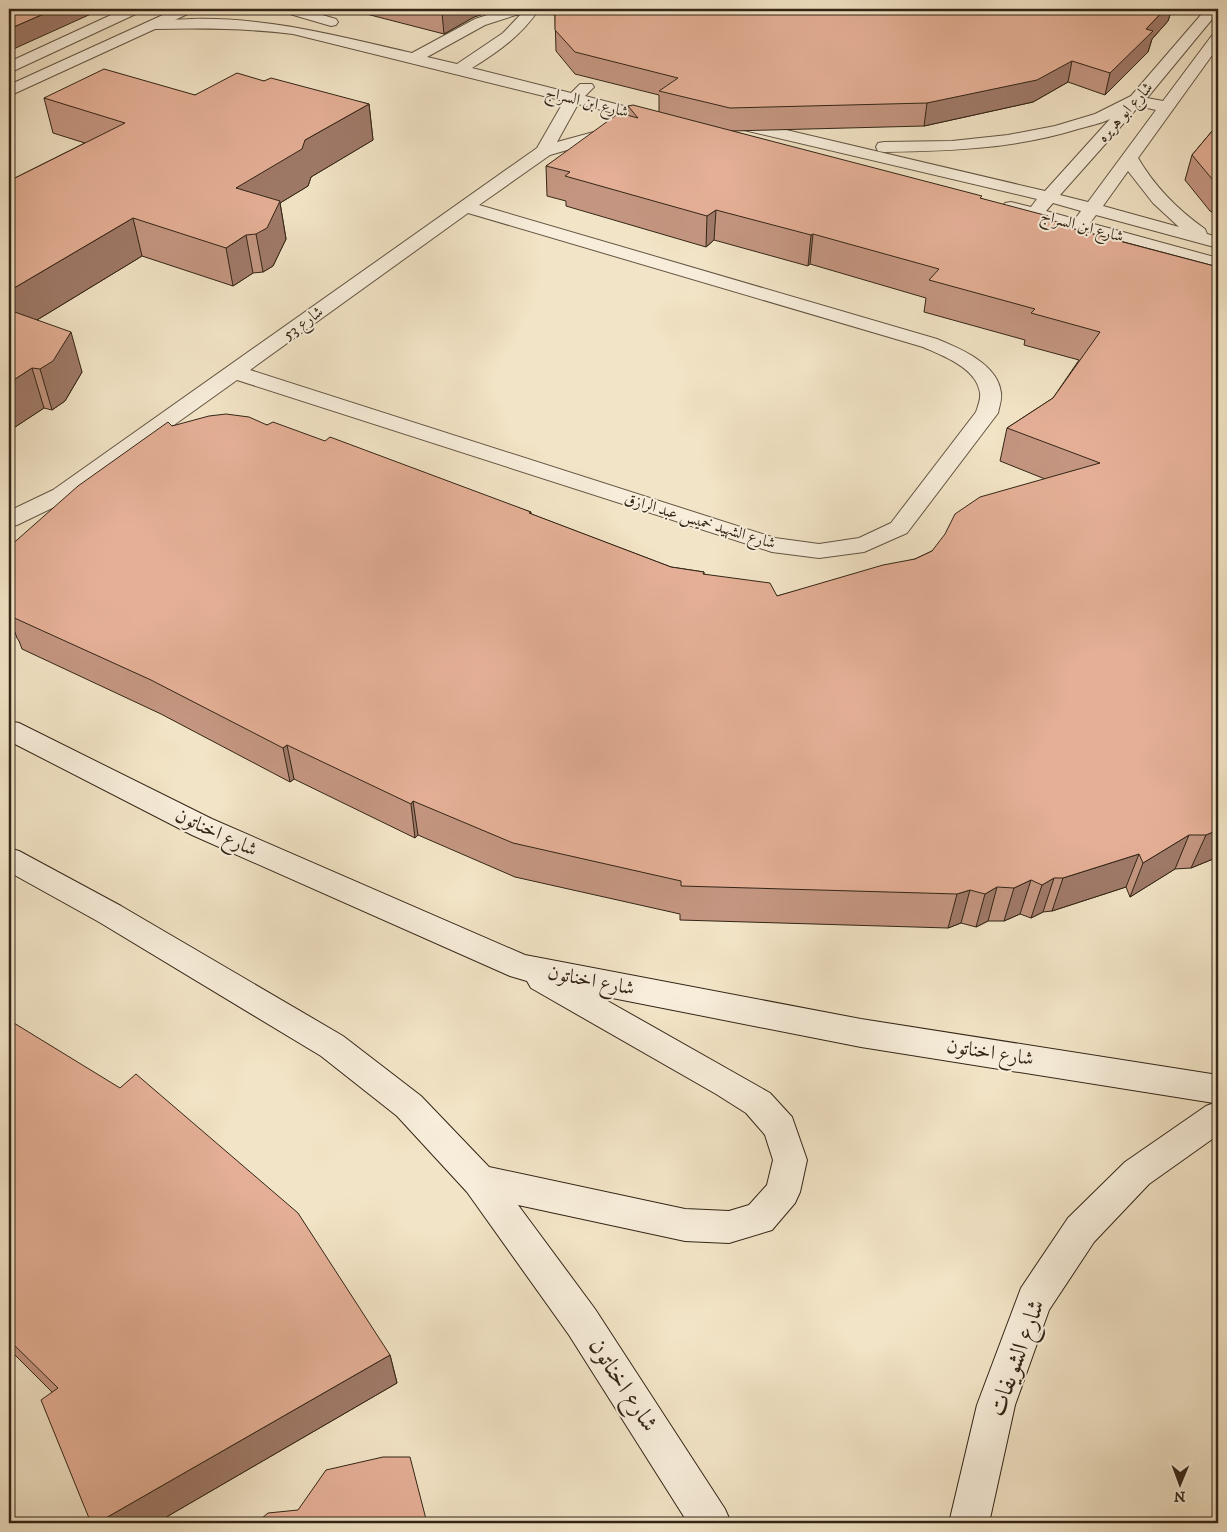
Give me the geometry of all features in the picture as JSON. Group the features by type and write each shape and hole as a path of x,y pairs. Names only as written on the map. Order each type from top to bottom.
{"street":[{"path":"9,68 135,9"},
{"path":"9,91 188,9"},
{"name":"شارع ابن السراج","path":"288,9 354,28 586,87 675,117"},
{"path":"414,58 480,22 520,9"},
{"path":"459,70 525,20 532,9"},
{"name":"شارع ابو هريره","path":"1034,213 1135,100 1172,62 1213,9"},
{"name":"شارع ابن السراج","path":"154,25 213,23 254,25 293,30 414,58 658,120"},
{"name":"شارع ابو هريره","path":"1080,225 1218,36"},
{"path":"1172,62 1197,66 1218,63"},
{"name":"شارع 53","path":"544,151 574,98 586,87"},
{"path":"833,145 893,148 952,146 1008,140 1058,130 1101,117 1135,100 1166,107"},
{"name":"شارع 53","path":"9,520 61,495 544,151 675,117"},
{"name":"شارع ابن السراج","path":"711,117 1049,197 1214,242"},
{"path":"716,134 774,148"},
{"path":"1129,158 1138,174 1168,209 1188,226 1214,242"},
{"name":"شارع ابن السراج","path":"996,204 1080,225 1218,264"},
{"name":"شارع الشهيد خميس عبد الرازق","path":"234,372 772,545 819,551 864,545 899,528 987,413 991,393 981,373 960,356 930,343 465,208"},
{"name":"شارع 53","path":"34,532 61,495"},
{"name":"شارع اخناتون","path":"9,730 202,827 521,967 861,1033 1218,1089"},
{"name":"شارع اخناتون","path":"9,859 110,914 332,1046 409,1106 479,1181 582,1322 711,1523"},
{"path":"479,1181 677,1224 729,1227 760,1218 783,1192 790,1160 780,1128 758,1103 728,1084 521,967"},
{"name":"شارع الشويفات","path":"969,1523 996,1405 1034,1301 1081,1230 1137,1173 1218,1116"}],"building":[{"path":"9,9 55,9 9,29"},
{"path":"427,9 450,9 442,13"},
{"path":"555,9 1165,9 1146,29 1153,31 1110,73 1072,61 1037,80 927,103 730,108 659,91 678,78 575,52 555,30"},
{"path":"104,69 195,95 237,73 264,81 271,78 369,104 305,140 302,149 236,188 280,201 267,228 256,234 246,235 226,248 133,218 9,291 9,181 125,123 44,98"},
{"path":"633,105 982,196 980,198 1048,216 1047,219 1072,226 1070,228 1218,267 1218,830 1206,835 1189,835 1143,863 1139,854 1063,878 1054,878 1042,885 1031,880 1014,888 997,887 985,894 970,890 957,894 681,886 681,881 513,843 413,801 411,804 287,745 283,748 151,680 10,616 9,547 78,486 168,422 172,426 209,416 226,414 249,417 267,425 273,422 325,441 330,437 531,512 529,513 671,567 704,572 703,574 770,583 777,596 883,565 915,559 932,551 945,534 955,514 980,497 1100,463 1007,428 1053,398 1100,332 1031,313 1035,309 929,280 939,269 813,234 716,210 707,216 565,176 570,172 546,166 619,113 638,118 628,106"},
{"path":"1218,124 1218,186 1192,155"},
{"path":"9,310 71,332 53,361 40,369 32,368 9,383"},
{"path":"9,1020 120,1088 136,1074 298,1213 390,1355 97,1523 91,1523 41,1400 58,1388 9,1340"},
{"path":"383,1457 410,1457 427,1523 256,1523 268,1513 298,1510 326,1470"}]}
